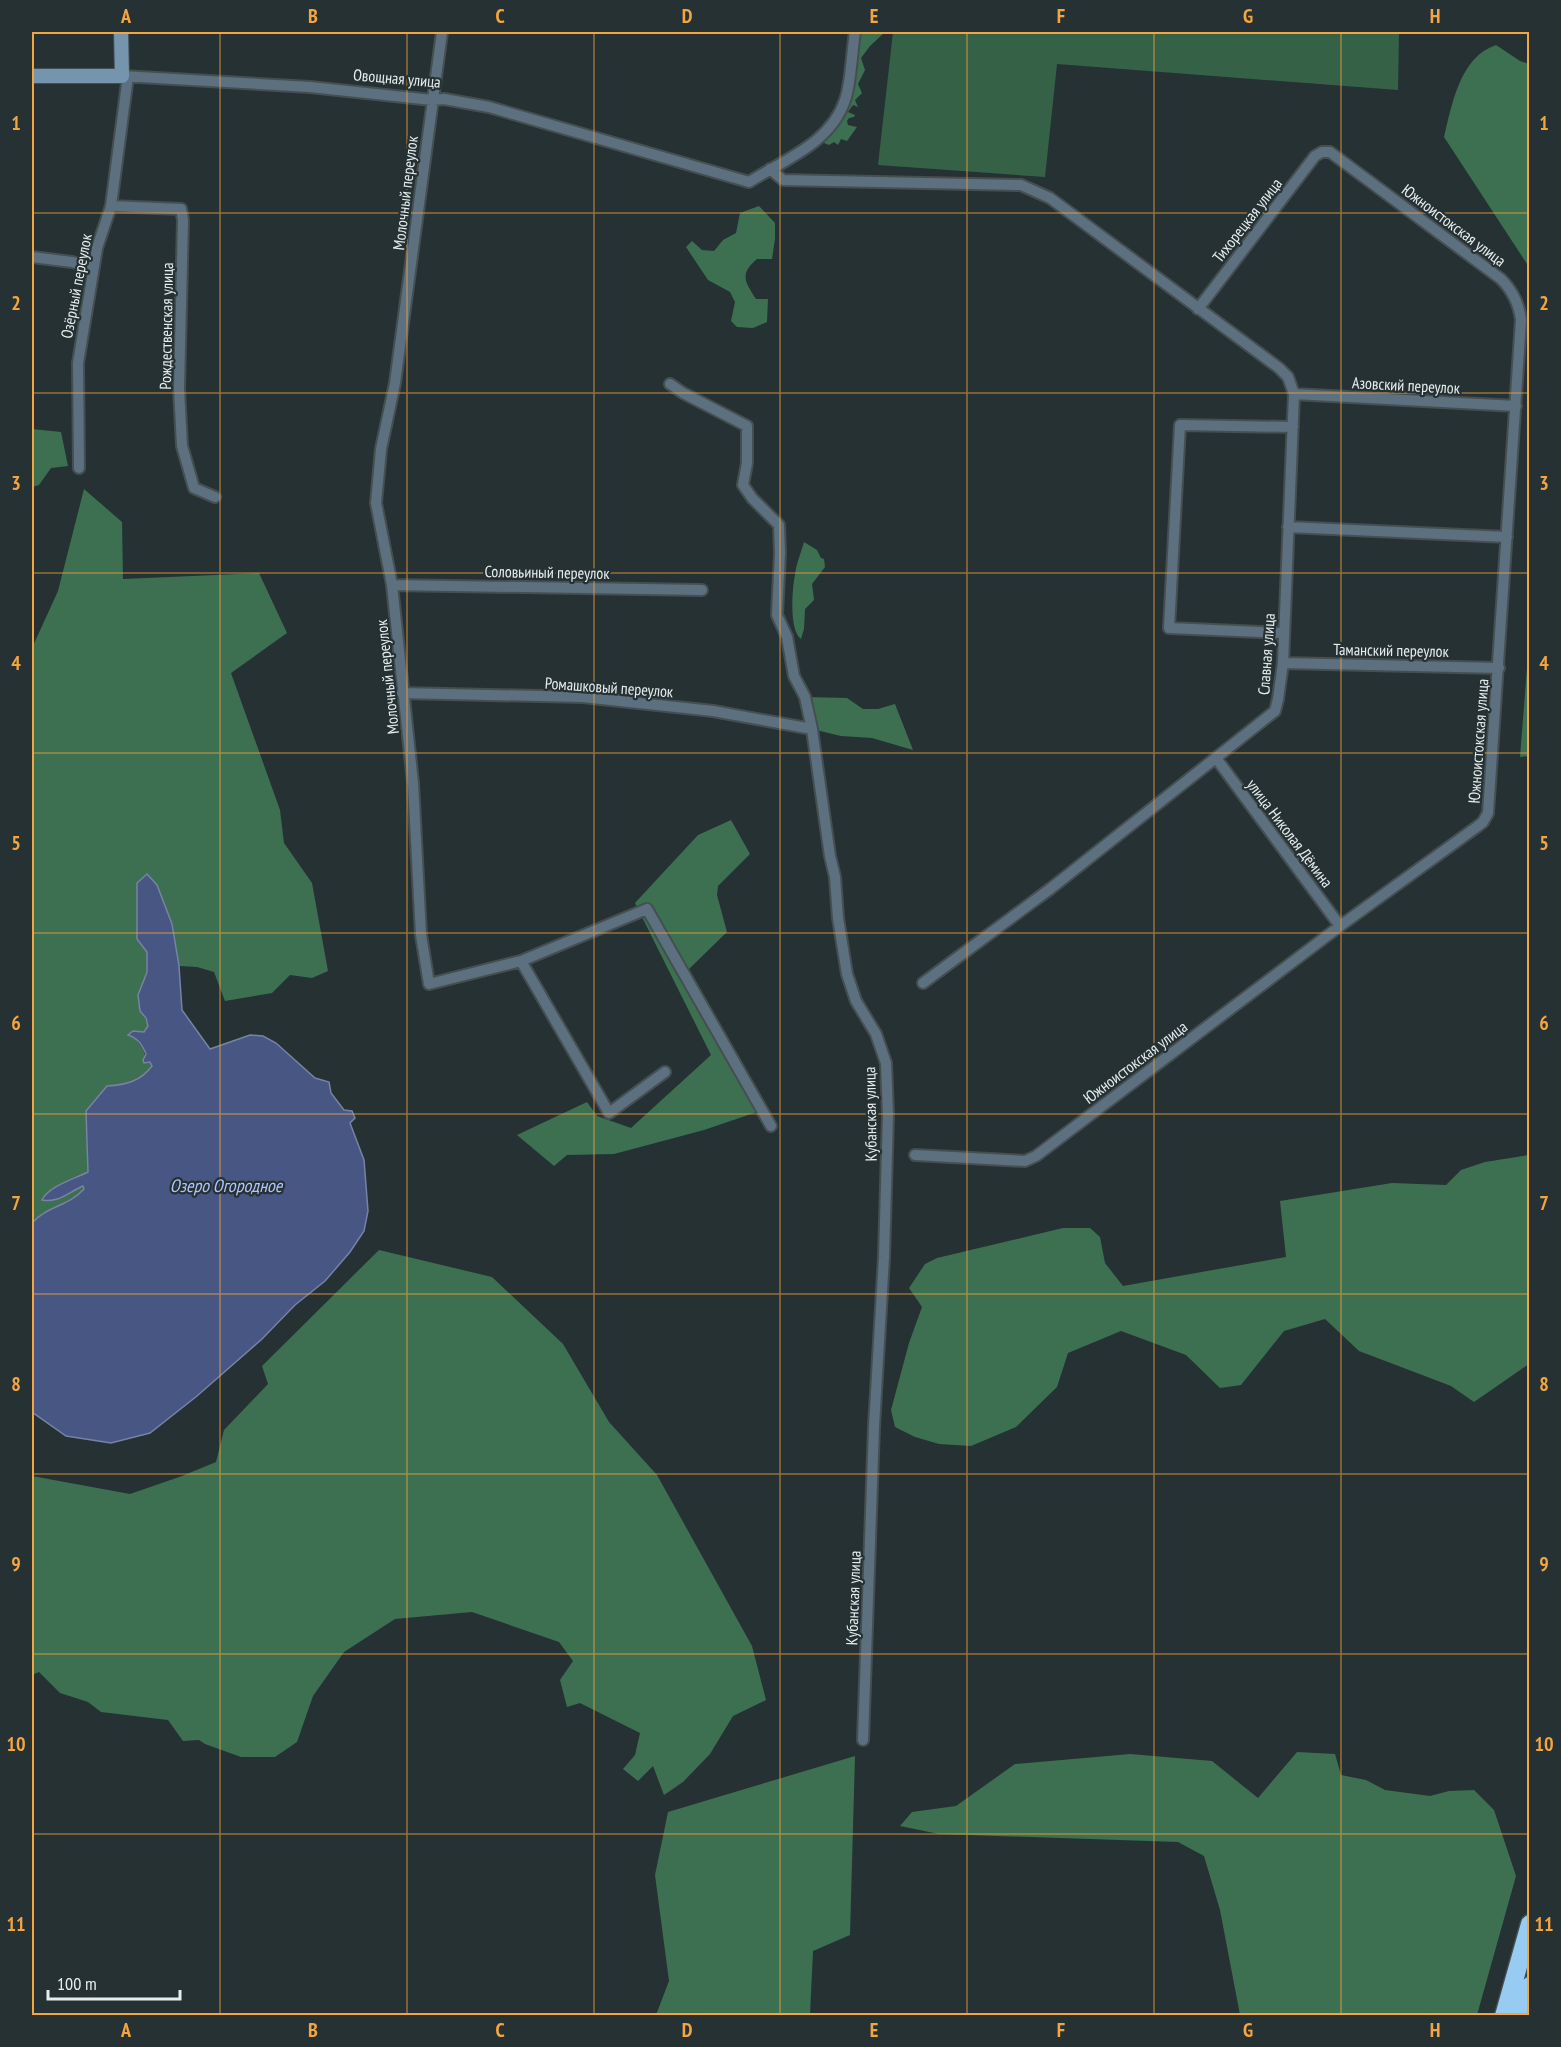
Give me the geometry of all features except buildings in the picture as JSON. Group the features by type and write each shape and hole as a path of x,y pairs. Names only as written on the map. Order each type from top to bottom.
{"highway":[{"path":"1504,2016 1530,1924"},
{"path":"1521,2016 1530,1986"}],"street":[{"name":"Озёрный переулок","path":"79,468 78,363 97,248 111,206 125,76 121,32"},
{"name":"Молочный переулок","path":"442,32 395,383 381,449 376,503 392,585 414,794 421,935 429,984 521,961"},
{"path":"855,32 845,100 833,123 824,135 770,170 783,180 1021,185 1050,198 1279,368 1288,377 1294,394"},
{"name":"Овощная улица","path":"32,76 125,76 310,87 432,100 444,99 489,107 749,182 770,170"},
{"name":"Тихорецкая улица","path":"1198,309 1315,156 1322,152"},
{"name":"Южноистокская улица","path":"915,1155 1025,1161 1036,1156 1486,818 1489,806 1516,406 1521,320 1517,301 1507,285 1330,153 1322,152"},
{"name":"Рождественская улица","path":"111,206 181,209 183,220 179,389 182,446 194,488 215,497"},
{"path":"32,257 94,267"},
{"name":"Кубанская улица","path":"670,384 747,426 747,463 743,485 778,525 780,553 777,615 787,636 794,676 805,697 812,729 835,877 838,918 847,974 856,1001 876,1034 886,1063 888,1115 884,1257 875,1404 863,1740"},
{"name":"Азовский переулок","path":"1294,394 1516,406"},
{"name":"Славная улица","path":"923,983 1050,888 1275,711 1283,663 1294,394"},
{"path":"1284,633 1168,628 1180,425 1293,427"},
{"path":"1288,527 1508,537"},
{"name":"Соловьиный переулок","path":"392,585 702,590"},
{"name":"Таманский переулок","path":"1283,663 1498,668"},
{"name":"Ромашковый переулок","path":"402,693 583,697 713,711 812,729"},
{"name":"улица Николая Дёмина","path":"1216,758 1341,926"},
{"path":"665,1072 609,1113 521,961 647,909 771,1126"}],"green space":[{"path":"859,32 885,32 861,58 865,70 858,84 862,93 855,100 858,107 853,105 848,112 855,115 854,117 847,121 848,125 857,127 847,141 841,139 838,145 834,142 829,145 824,143 835,125"},
{"path":"893,32 1399,32 1398,90 1057,64 1045,177 878,165"},
{"path":"1496,45 1520,61 1529,64 1529,267 1444,137 1459,83 1474,60 1484,51"},
{"path":"759,206 775,223 772,259 757,259 748,269 746,278 756,299 768,299 767,322 753,328 737,327 731,321 735,302 730,292 708,280 686,247 692,241 702,250 714,251 723,240 736,233 740,213"},
{"path":"32,429 61,432 68,466 51,468 39,485 32,487"},
{"path":"84,489 122,522 123,579 259,573 287,633 231,673 280,810 284,843 312,883 328,971 312,978 290,975 272,993 225,1001 214,972 197,967 179,966 172,924 138,918 137,939 147,952 147,972 138,996 148,1026 144,1032 133,1031 143,1049 145,1063 150,1062 152,1066 143,1076 133,1082 108,1086 86,1111 88,1172 54,1189 51,1201 83,1186 85,1188 72,1199 44,1213 32,1223 32,648 58,591"},
{"path":"804,542 817,550 824,559 825,567 812,584 814,600 805,609 801,639 795,628 792,599 796,571"},
{"path":"1529,643 1529,756 1520,757"},
{"path":"805,697 847,698 863,709 878,709 895,704 913,750 872,738 841,736 812,729"},
{"path":"731,820 750,854 718,886 717,895 727,932 688,970 757,1112 704,1130 614,1154 567,1155 554,1166 517,1135 587,1102 597,1116 631,1128 711,1055 635,903 698,835"},
{"path":"1529,1155 1529,1364 1474,1402 1451,1386 1359,1351 1325,1319 1284,1331 1241,1385 1220,1388 1186,1355 1121,1331 1068,1353 1057,1387 1016,1427 971,1446 939,1444 915,1437 895,1427 891,1410 909,1343 922,1307 909,1288 925,1264 937,1258 1063,1228 1090,1228 1100,1237 1105,1263 1123,1286 1286,1257 1280,1201 1392,1183 1446,1185 1461,1170 1485,1162"},
{"path":"379,1250 492,1277 563,1344 609,1422 657,1475 752,1646 766,1700 733,1716 710,1754 683,1782 664,1795 653,1766 638,1781 623,1769 635,1755 640,1733 580,1703 567,1707 560,1680 573,1661 559,1642 472,1612 395,1619 344,1652 313,1696 297,1742 275,1757 241,1757 199,1740 183,1741 168,1720 101,1712 88,1702 60,1693 39,1672 32,1675 32,1476 130,1494 216,1462 224,1430 268,1384 262,1366"},
{"path":"1297,1752 1335,1754 1341,1775 1366,1780 1385,1790 1430,1796 1449,1791 1474,1790 1494,1810 1516,1876 1477,2015 1240,2015 1220,1910 1204,1856 1178,1842 939,1834 900,1826 912,1812 956,1806 1015,1764 1130,1754 1212,1761 1258,1798"},
{"path":"855,1756 850,1935 813,1951 810,2015 656,2015 669,1981 655,1875 668,1812"}],"water":[{"name":"Озеро Огородное","path":"147,874 157,885 172,924 179,966 182,1010 210,1049 250,1035 263,1036 276,1043 315,1078 329,1082 331,1093 344,1110 352,1111 355,1118 350,1123 364,1160 368,1211 364,1231 350,1252 325,1281 295,1305 262,1339 197,1396 150,1433 111,1443 66,1436 32,1412 32,1223 44,1213 72,1199 84,1189 83,1186 58,1199 42,1200 56,1187 88,1172 86,1111 107,1086 132,1081 152,1066 150,1062 144,1063 146,1054 143,1048 137,1040 128,1035 133,1031 144,1032 148,1026 146,1018 140,1011 138,995 147,972 147,952 137,939 137,883"}]}
